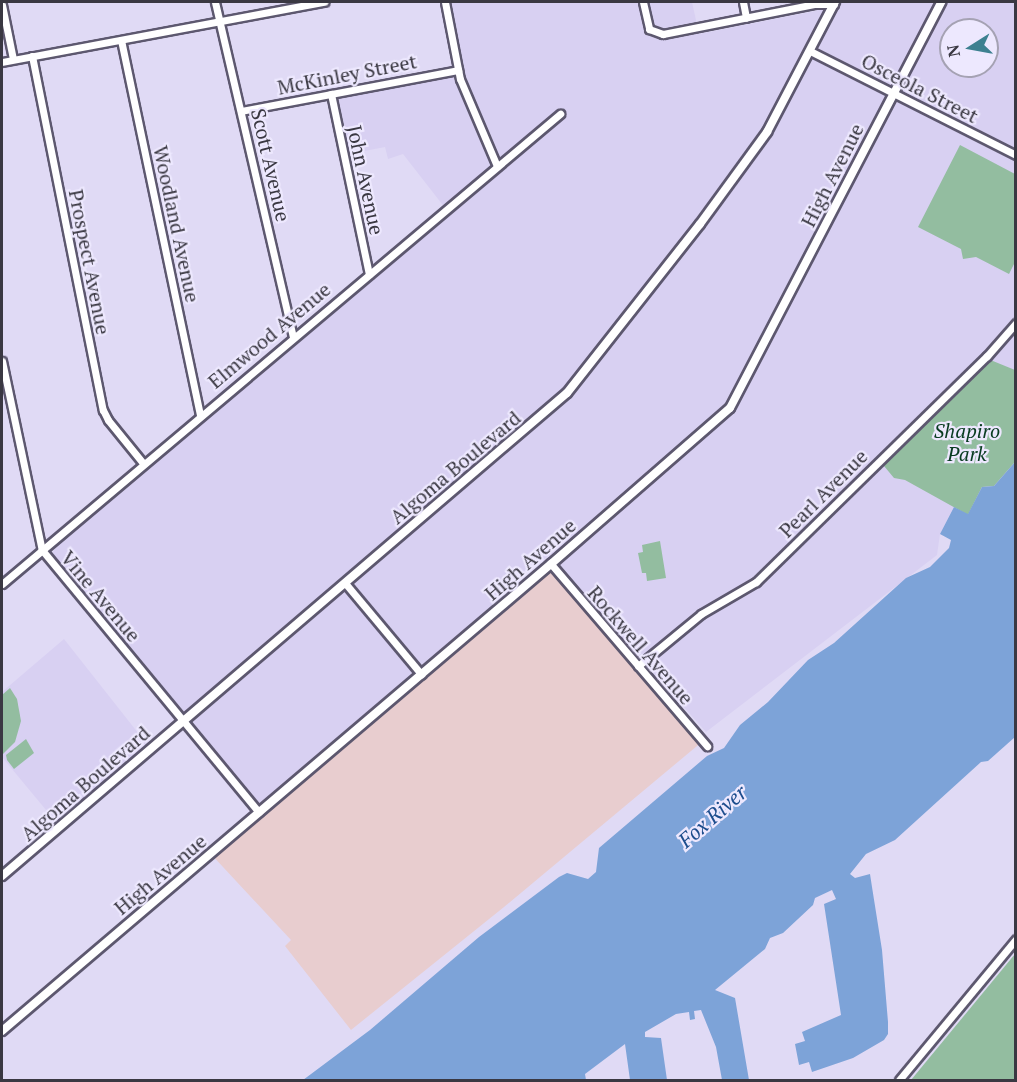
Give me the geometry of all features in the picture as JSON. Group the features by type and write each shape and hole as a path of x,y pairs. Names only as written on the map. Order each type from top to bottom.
{"main road":[{"name":"High Avenue","path":"2,1031 551,564 730,408 941,2"},
{"name":"Algoma Boulevard","path":"2,876 567,393 700,224 767,132 835,3"}],"street":[{"name":"Scott Avenue","path":"215,2 293,337"},
{"path":"2,62 324,2"},
{"path":"445,2 459,70 498,166"},
{"path":"643,2 649,29 657,34 814,4 835,3"},
{"path":"743,2 746,18"},
{"path":"2,5 13,60"},
{"name":"Woodland Avenue","path":"121,40 200,416"},
{"name":"Osceola Street","path":"810,51 1016,155"},
{"name":"Prospect Avenue","path":"32,56 104,410 108,420 143,463"},
{"name":"McKinley Street","path":"241,111 459,70"},
{"name":"John Avenue","path":"332,94 369,274"},
{"name":"Elmwood Avenue","path":"2,584 560,114"},
{"name":"Pearl Avenue","path":"638,666 701,614 756,582 975,367 1016,323"},
{"name":"Vine Avenue","path":"2,361 42,550 259,812"},
{"name":"Rockwell Avenue","path":"551,564 707,746"},
{"path":"345,583 421,674"},
{"path":"899,1080 1016,939"}],"shaded area":[{"path":"448,2 692,2 699,34 816,11 822,2 1015,2 1015,451 954,507 940,534 937,555 706,732 549,555 259,812 226,767 82,593 52,553 66,535 449,213 403,154 388,159 385,147 349,154 338,98 341,95 464,69"},
{"path":"551,564 703,741 504,907 351,1030 285,946 291,940 210,853"},
{"path":"64,639 146,743 56,822 2,757 2,692"}],"green space":[{"path":"960,145 1015,174 1015,262 1009,274 976,257 963,259 961,249 918,227"},
{"name":"Shapiro Park","path":"988,359 1015,370 1015,462 994,486 982,487 968,515 905,480 894,478 879,460"},
{"path":"660,541 666,578 647,581 646,573 642,573 638,553 643,552 642,545"},
{"path":"10,688 17,699 21,721 15,742 2,755 2,695"},
{"path":"26,739 34,753 14,769 6,755"},
{"path":"1015,954 1015,1080 911,1080"}],"water":[{"name":"Fox River","path":"1015,462 1015,737 988,761 981,762 895,840 866,854 850,874 855,878 870,874 882,950 888,1022 888,1034 884,1040 853,1058 812,1072 809,1062 799,1065 795,1044 805,1041 802,1032 841,1015 824,904 836,899 832,890 815,898 813,905 783,933 770,938 765,949 715,990 735,998 749,1080 722,1080 716,1047 701,1010 694,1011 695,1019 690,1020 689,1012 676,1014 645,1032 645,1037 661,1038 667,1080 630,1080 625,1044 585,1074 586,1080 303,1080 370,1030 479,937 559,877 567,873 588,879 596,872 599,848 707,756 724,748 740,725 768,702 808,660 834,643 906,578 930,567 949,548 951,540 940,534 954,507 968,514 982,487 994,486"}]}
